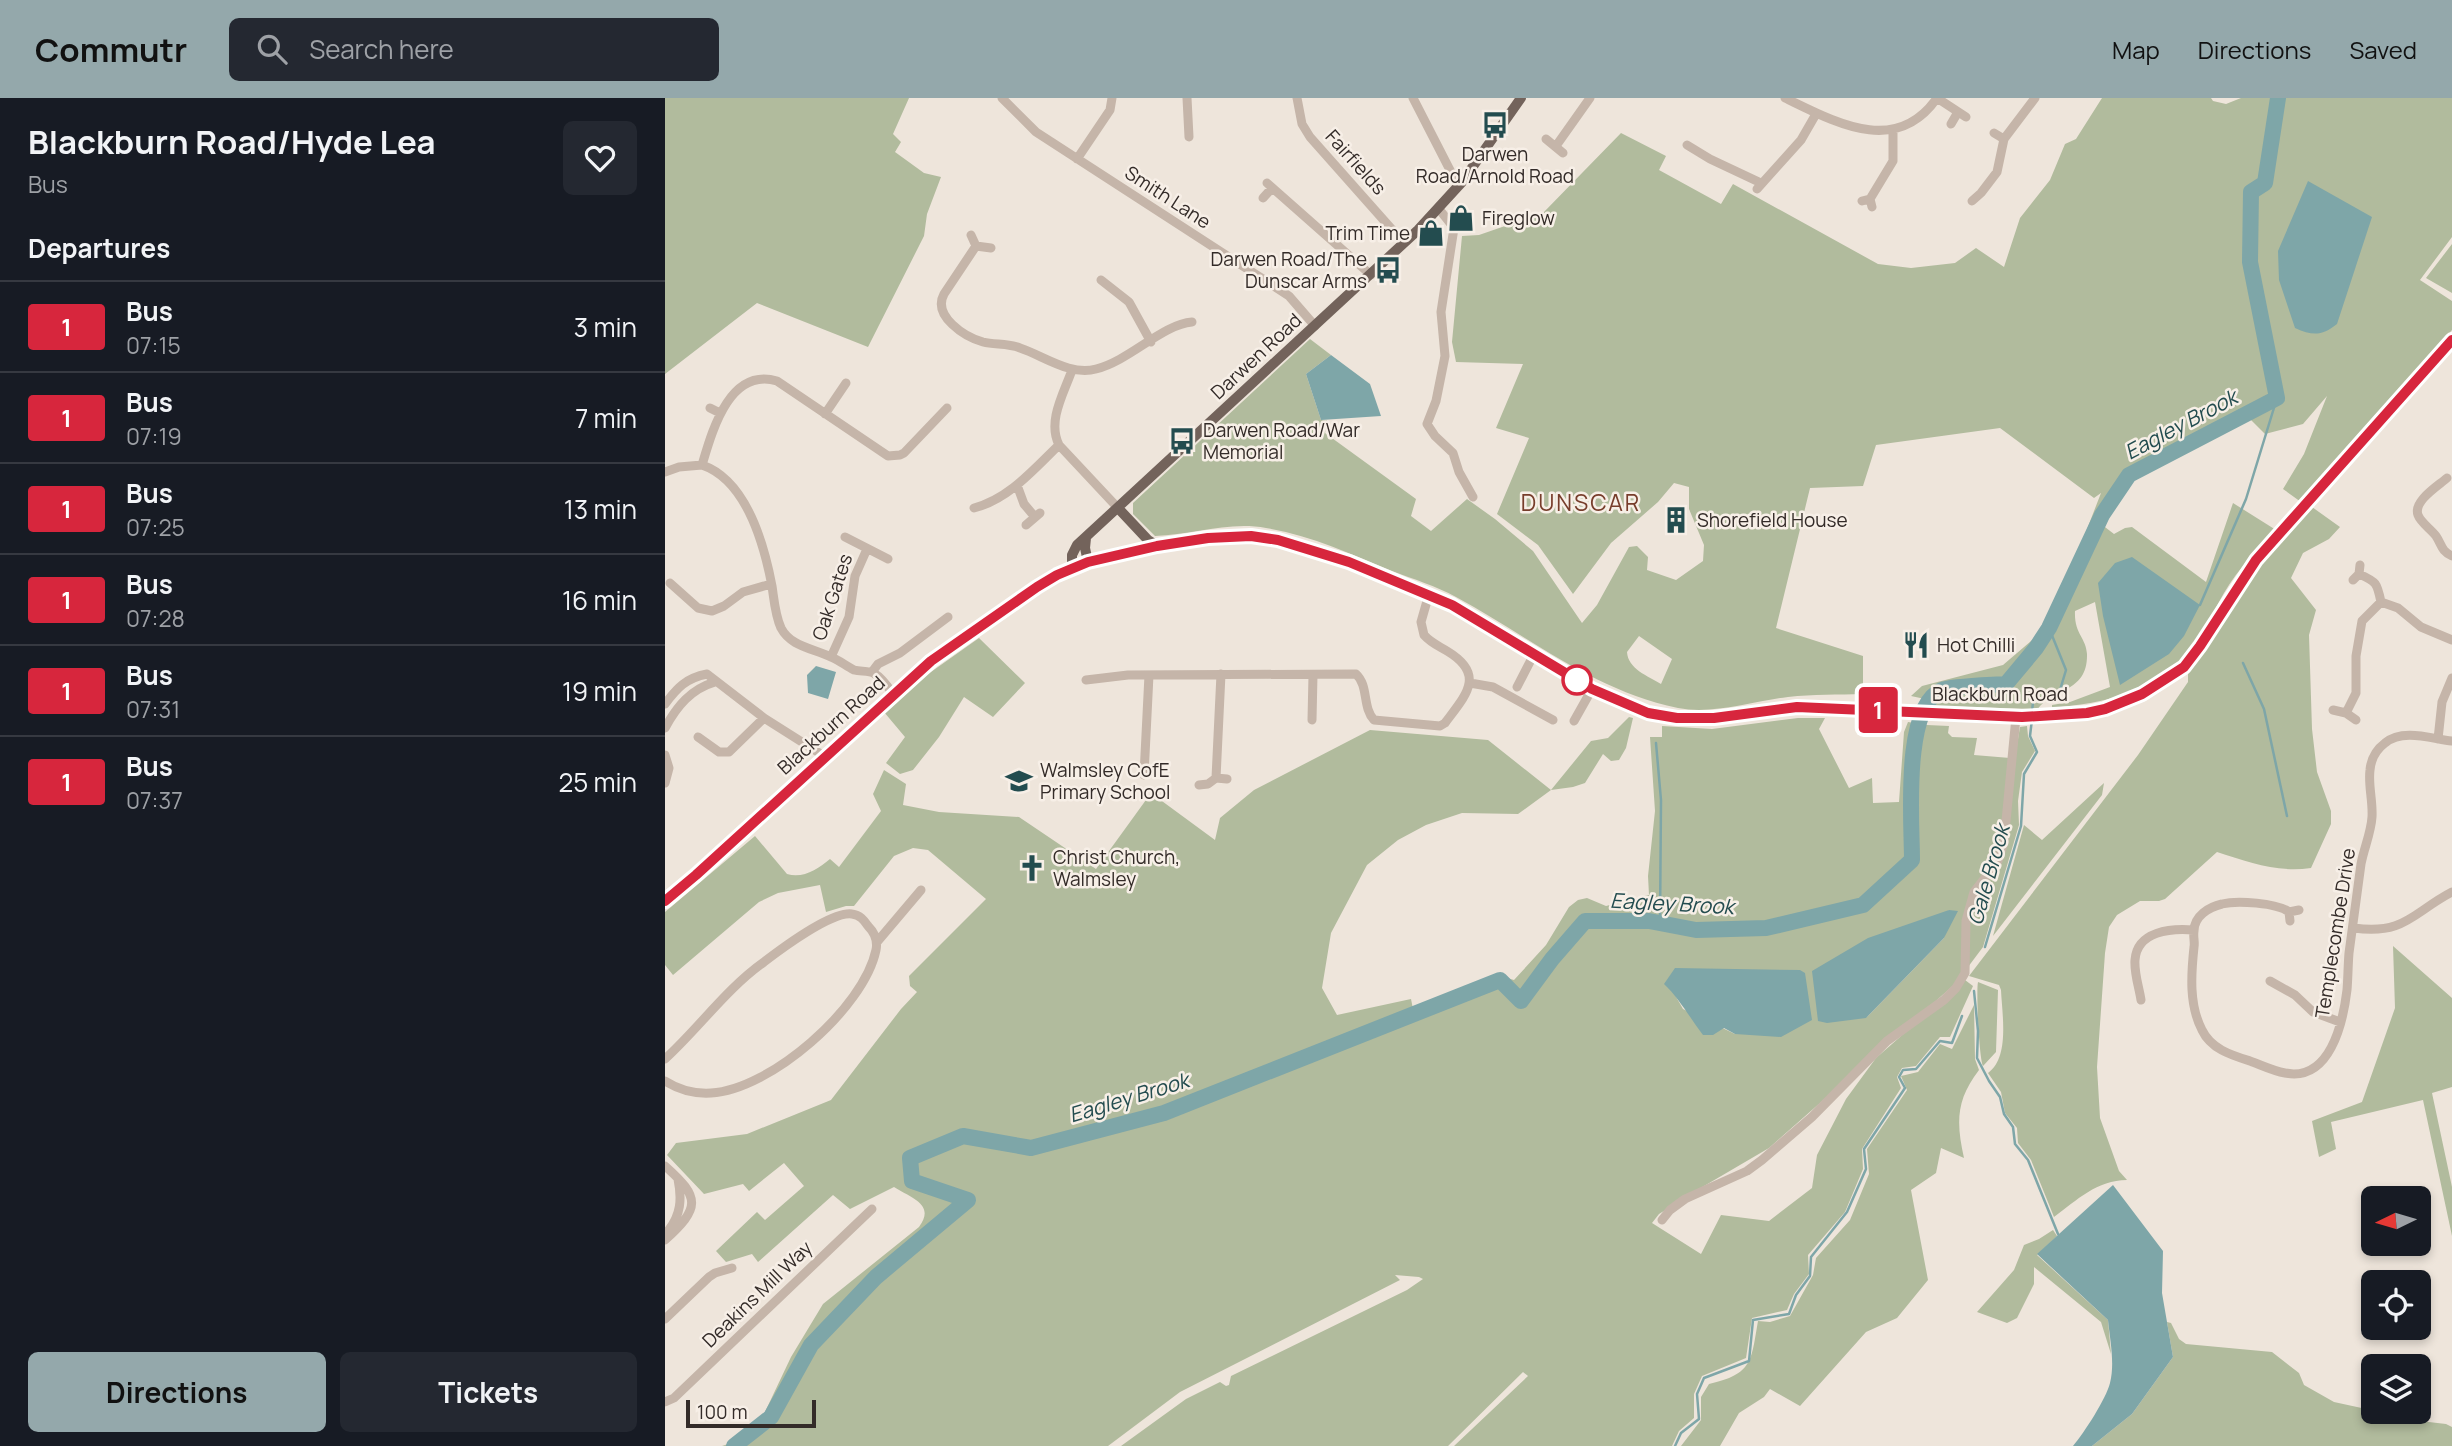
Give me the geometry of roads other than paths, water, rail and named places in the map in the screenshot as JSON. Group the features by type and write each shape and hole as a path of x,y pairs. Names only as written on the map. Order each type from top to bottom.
{"highway":[{"name":"Blackburn Road","path":"665,901 931,661 1037,587 1088,562 1157,546 1229,536 1278,540 1349,562 1429,594 1592,689 1648,713 1677,718 1714,718 1797,707 2042,717 2087,713 2125,702 2167,680 2184,667 2256,560 2452,340"}],"main road":[{"name":"Darwen Road","path":"1072,569 1074,549 1439,209 1462,182 1521,98"},
{"path":"1118,508 1157,546"},
{"path":"1086,538 1088,562"}],"street":[{"name":"Smith Lane","path":"1002,98 1036,132 1289,296 1315,326"},
{"path":"1077,159 1110,110 1112,98"},
{"path":"1187,98 1188,137"},
{"name":"Fairfields","path":"1297,98 1302,124 1310,137 1404,243"},
{"path":"1413,98 1451,172 1462,182"},
{"path":"1546,139 1560,149 1590,98"},
{"path":"1790,99 1816,114 1868,131 1892,130 1907,125 1920,118 1937,98 1962,114 1951,124"},
{"path":"1972,201 1984,196 1997,172 2004,139 2035,98"},
{"path":"1687,145 1703,148 1710,159 1759,186 1797,145 1816,114"},
{"path":"1868,202 1893,161 1892,130"},
{"path":"1994,133 2004,139"},
{"path":"1263,198 1269,185 1371,275"},
{"path":"1439,209 1454,228 1441,312 1445,356 1436,401 1427,424 1435,436 1454,453 1459,472 1473,497"},
{"path":"971,235 976,246"},
{"path":"976,246 991,248"},
{"path":"976,246 941,299 947,319 979,341 1019,347 1072,370 1085,371 1103,367 1151,342 1177,320 1192,322"},
{"path":"1101,280 1113,281 1129,302 1151,342"},
{"path":"1072,370 1055,419 1054,436 1059,445 1118,508"},
{"path":"702,466 720,413 742,386 751,380 777,381 884,453 894,456 904,453 947,408"},
{"path":"825,414 847,383"},
{"path":"710,408 720,413"},
{"path":"974,508 1001,496 1017,485 1059,445"},
{"path":"665,472 679,467 702,466 720,474 737,491 760,539 778,620 787,636 803,647 856,670 872,672 893,694"},
{"path":"2447,478 2434,494 2418,506 2418,517 2435,535 2444,553 2452,556"},
{"path":"1017,485 1024,504 1038,515 1026,525"},
{"name":"Oak Gates","path":"845,537 888,559"},
{"name":"Oak Gates","path":"831,657 849,617 855,576 867,548"},
{"path":"2357,573 2375,581 2381,602"},
{"path":"676,585 698,608 712,611 743,592 771,583"},
{"path":"1086,680 1149,675 1356,674 1363,681 1368,711 1374,720 1433,727 1445,723 1468,691 1470,683 1466,665 1424,635 1421,622 1429,594"},
{"path":"2381,602 2398,608 2421,627 2452,640"},
{"path":"2346,713 2356,693 2356,656 2362,621 2381,602"},
{"path":"872,672 878,664 900,653 948,618"},
{"path":"1517,687 1533,656"},
{"path":"665,704 680,685 695,676 706,674 764,718 824,756"},
{"path":"1216,778 1221,674"},
{"path":"1141,768 1149,675"},
{"path":"1313,675 1315,717"},
{"path":"2438,739 2442,702 2452,678"},
{"path":"665,728 694,690 715,682"},
{"path":"1470,683 1493,687 1553,720"},
{"path":"1574,721 1592,689"},
{"path":"2333,710 2346,713 2356,720"},
{"path":"1662,1220 1685,1199 1747,1171 1772,1152 1887,1041 1944,1000 1964,976 1966,921 1974,892 1997,861 2004,842 2019,717"},
{"path":"698,737 710,742 719,752 729,752 764,718"},
{"name":"Templecombe Drive","path":"2193,930 2195,945 2190,976 2198,1021 2209,1041 2220,1049 2285,1073 2306,1071 2325,1059 2331,1049 2346,1001 2349,953 2361,863 2372,814 2369,770 2372,759 2378,750 2395,736 2452,741"},
{"path":"665,755 669,768 665,783"},
{"path":"1199,785 1208,784 1216,778 1227,779"},
{"path":"665,1081 687,1091 712,1093 738,1087 775,1068 808,1044 848,1006 873,963 877,942 922,890"},
{"path":"2354,928 2377,930 2398,926 2452,892"},
{"path":"2141,1000 2135,986 2136,956 2143,941 2150,936 2166,930 2193,930 2195,923 2207,909 2227,903 2273,906 2293,914"},
{"path":"665,1059 745,977 817,926 845,914 856,914 870,927 877,942"},
{"path":"2270,981 2278,989 2295,995 2313,1012 2340,1021"},
{"path":"665,1166 678,1177 681,1192 678,1215 665,1237"},
{"name":"Deakins Mill Way","path":"665,1402 674,1398 872,1209"},
{"path":"665,1319 709,1277 732,1268"}],"water":[{"path":"2308,181 2372,217 2337,324 2327,331 2317,333 2295,328 2279,280 2278,251"},
{"path":"1331,355 1370,384 1381,416 1321,420 1306,374"},
{"path":"2132,557 2200,605 2184,636 2169,654 2120,685 2098,583 2115,563"},
{"path":"816,666 836,672 828,699 808,693 807,675"},
{"path":"1949,910 1958,911 1944,938 1866,1018 1827,1023 1818,1021 1812,971 1868,938"},
{"path":"1675,968 1800,970 1805,973 1812,1020 1781,1037 1735,1034 1724,1028 1713,1035 1703,1035 1664,984"},
{"path":"2113,1185 2163,1251 2162,1293 2173,1357 2132,1414 2092,1446 2073,1446 2094,1416 2110,1383 2112,1360 2108,1320 2037,1254"}],"waterway":[{"name":"Eagley Brook","path":"734,1446 771,1417 811,1345 876,1277 968,1200 912,1181 910,1158 963,1136 1031,1148 1164,1113 1500,980 1521,1001 1585,921 1649,921 1696,930 1766,928 1863,905 1912,860 1912,767 1920,718 1929,700 1942,690 2006,684 2049,628 2102,515 2129,475 2277,398 2250,262 2251,192 2265,183 2278,98"},
{"path":"2200,605 2246,499 2277,398"},
{"name":"Gale Brook","path":"2032,712 2033,702 2060,690 2066,670 2049,628"},
{"path":"2243,663 2264,709 2287,816"},
{"name":"Gale Brook","path":"1985,947 2021,826 2024,774 2037,752 2030,736 2032,719"},
{"path":"1656,743 1661,800 1660,923"},
{"path":"1974,991 1978,1031 1977,1058 2000,1097 2004,1114 2013,1127 2015,1144 2028,1160 2058,1234"},
{"name":"Gale Brook","path":"1675,1446 1681,1433 1699,1419 1697,1394 1704,1378 1749,1361 1753,1320 1789,1314 1796,1295 1810,1276 1811,1257 1847,1212 1866,1169 1864,1149 1905,1088 1899,1077 1903,1070 1916,1069 1940,1041 1952,1043 1962,1016"}],"place":[{"name":"Darwen Road/Arnold Road","path":"1495,125"},
{"name":"Fireglow","path":"1461,218"},
{"name":"Trim Time","path":"1431,233"},
{"name":"Darwen Road/The Dunscar Arms","path":"1388,270"},
{"name":"Darwen Road/War Memorial","path":"1182,441"},
{"name":"Shorefield House","path":"1676,520"},
{"name":"Hot Chilli","path":"1916,645"},
{"name":"Walmsley CofE Primary School","path":"1019,781"},
{"name":"Christ Church, Walmsley","path":"1032,868"}],"district":[{"name":"DUNSCAR","path":"1581,503"}]}
